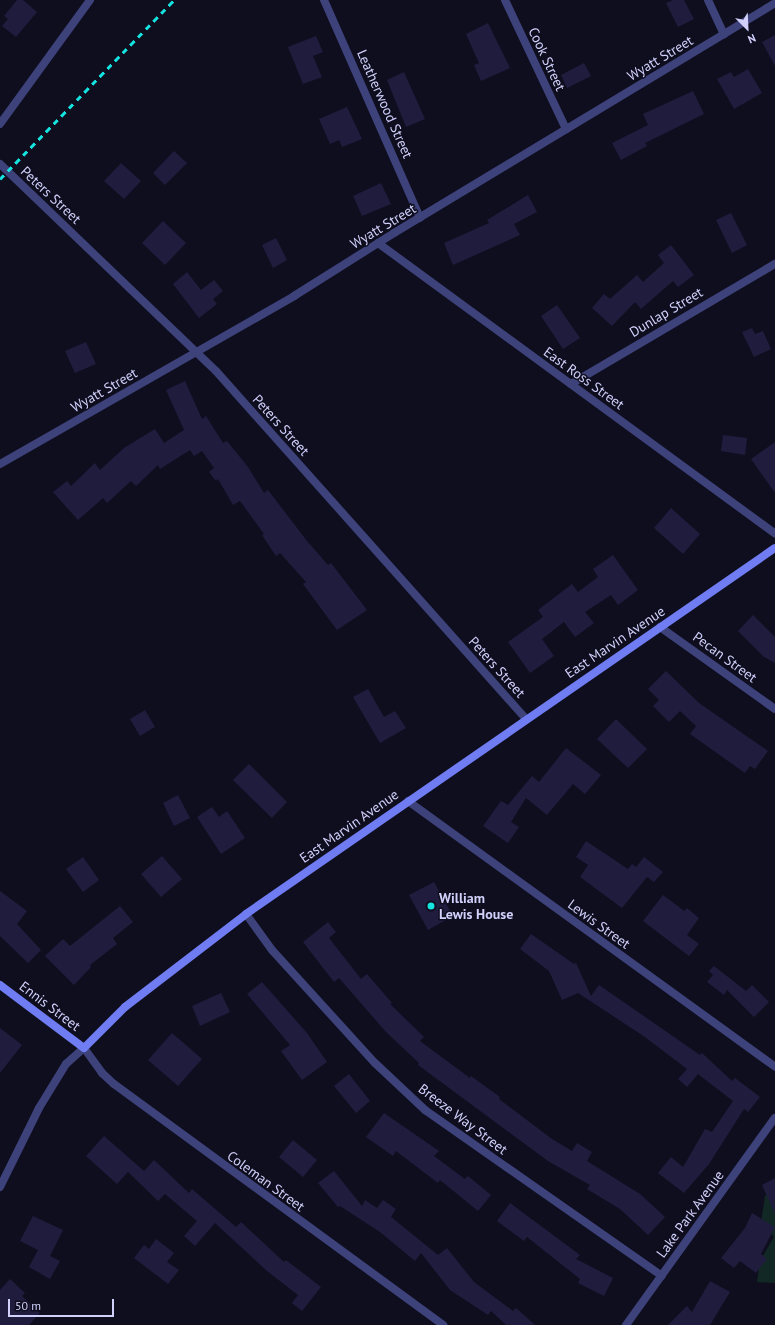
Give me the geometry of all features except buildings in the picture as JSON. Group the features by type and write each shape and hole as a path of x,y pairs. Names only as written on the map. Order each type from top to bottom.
{"main road":[{"name":"East Marvin Avenue","path":"84,1048 125,1008 246,914 775,548"},
{"name":"Ennis Street","path":"0,985 84,1048"}],"street":[{"path":"0,124 90,0"},
{"name":"Leatherwood Street","path":"324,0 420,218"},
{"name":"Cook Street","path":"505,0 566,130"},
{"path":"708,0 724,34"},
{"name":"Wyatt Street","path":"0,464 294,296 378,243 775,3"},
{"name":"Peters Street","path":"0,164 196,351 526,719"},
{"name":"East Ross Street","path":"378,243 775,534"},
{"name":"Dunlap Street","path":"571,384 775,264"},
{"name":"Pecan Street","path":"660,627 775,709"},
{"name":"Lewis Street","path":"408,801 775,1067"},
{"name":"Breeze Way Street","path":"246,914 272,950 375,1063 425,1110 662,1276"},
{"name":"East Marvin Avenue","path":"0,1187 40,1108 66,1064 84,1048"},
{"name":"Coleman Street","path":"84,1048 102,1073 114,1084 443,1325"},
{"name":"Lake Park Avenue","path":"626,1325 775,1118"}],"green space":[{"path":"775,1185 775,1283 757,1282 760,1261 774,1237 761,1222 765,1196"}],"railway":[{"path":"0,179 174,0"}],"place":[{"name":"William Lewis House","path":"431,906"}]}
